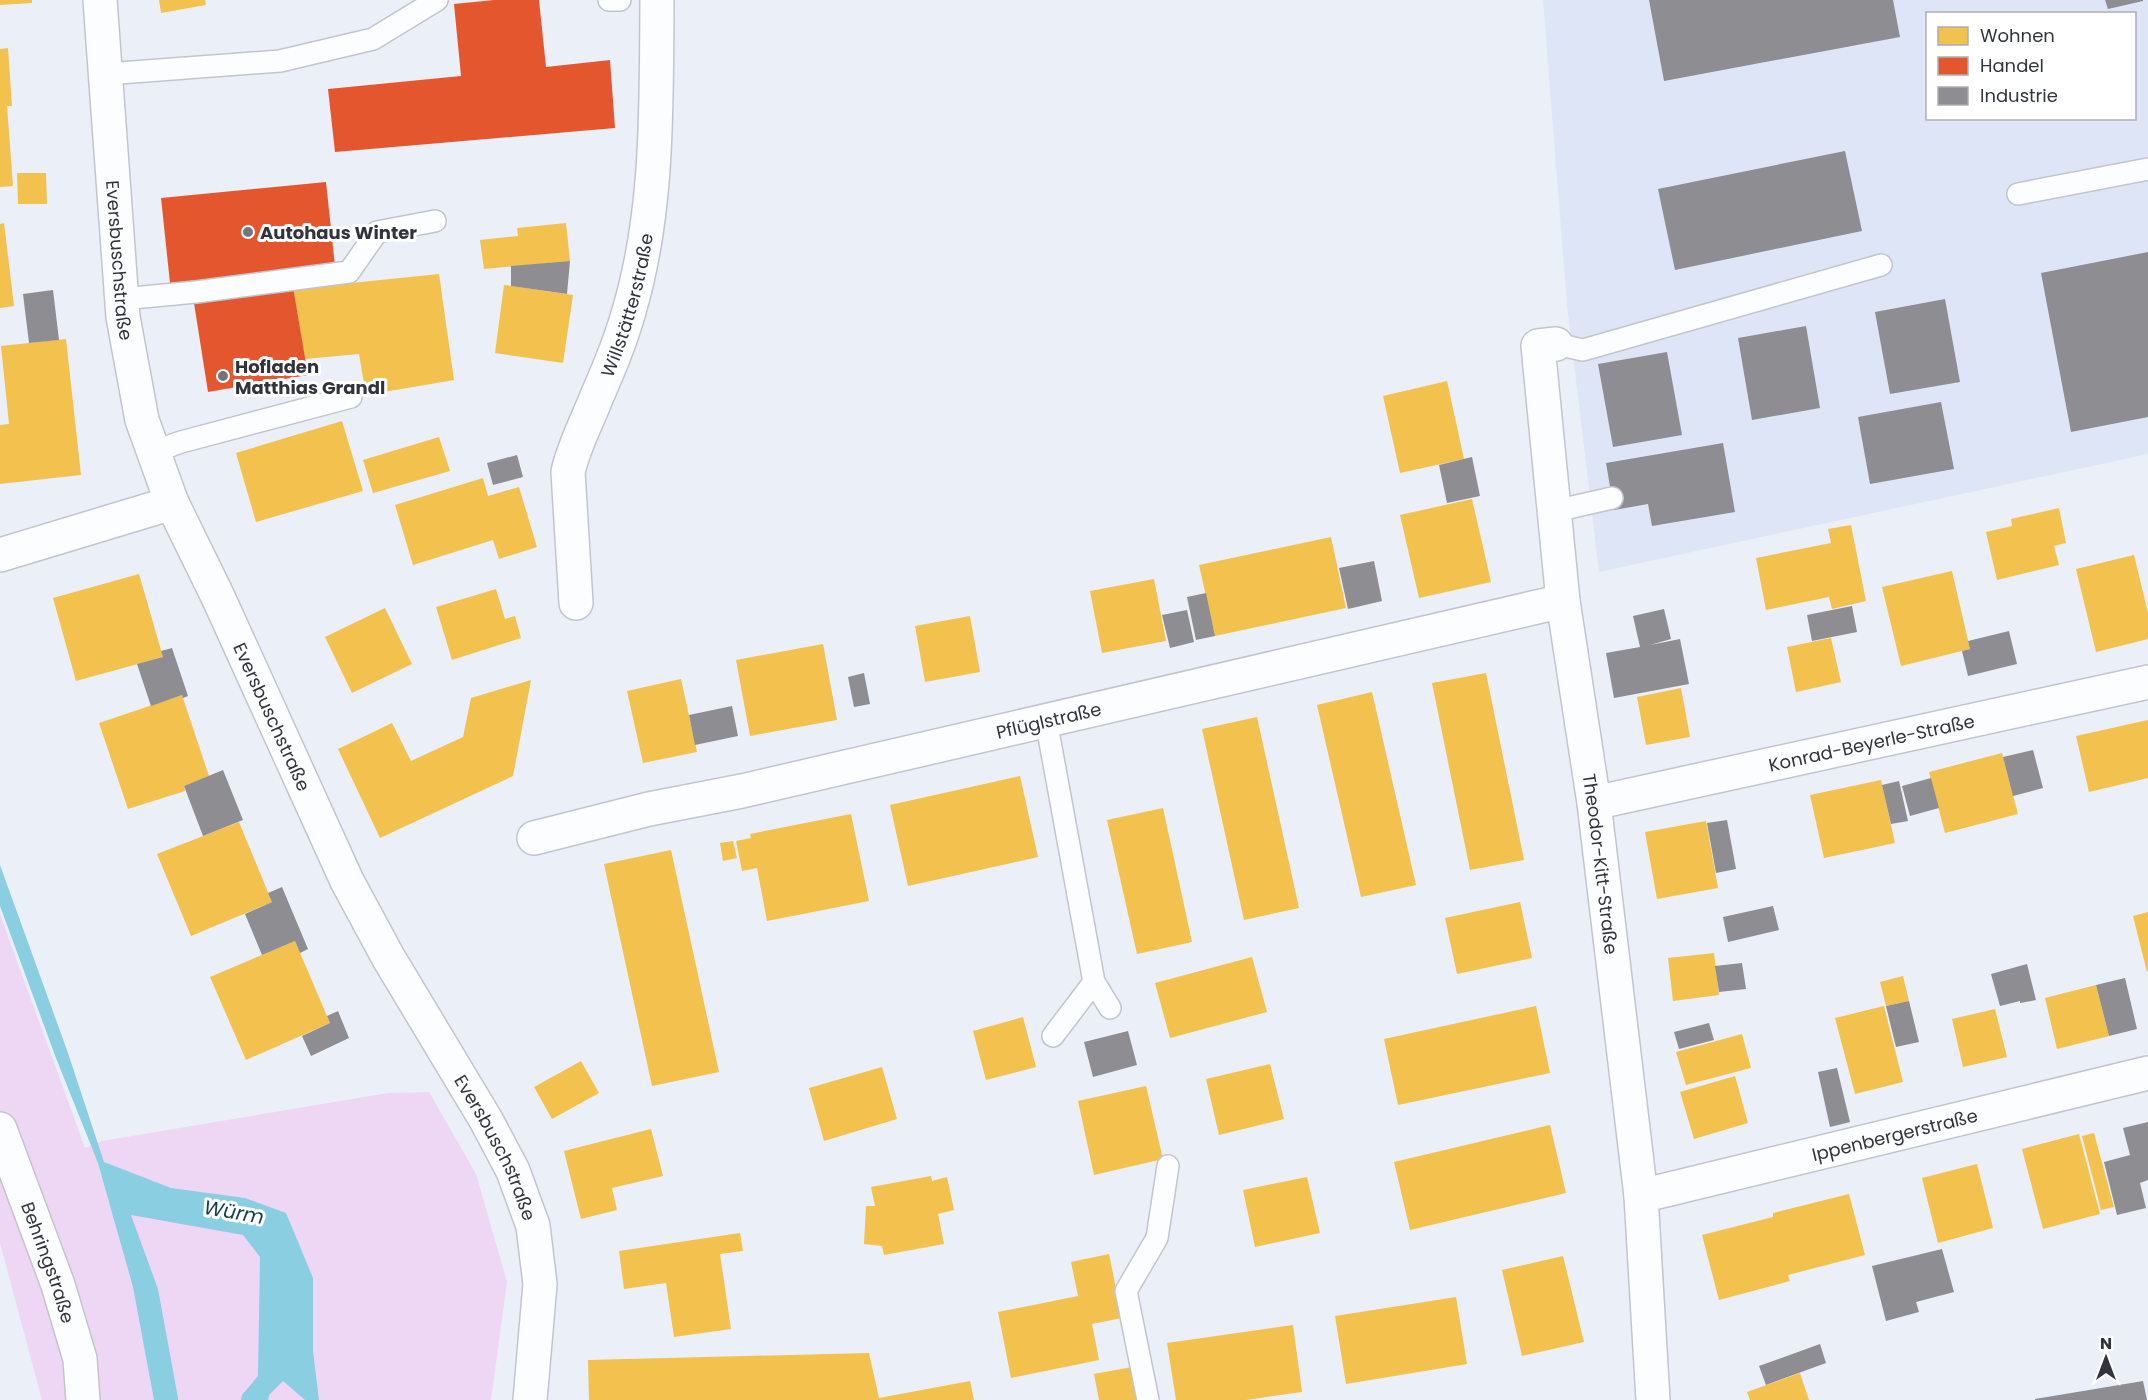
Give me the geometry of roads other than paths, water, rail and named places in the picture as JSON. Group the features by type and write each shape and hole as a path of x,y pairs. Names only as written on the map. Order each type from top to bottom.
{"street":[{"name":"Eversbuschstraße","path":"100,0 123,316 142,420 172,503 218,597 347,881 388,957 486,1120 513,1171 533,1226 540,1284 530,1400"},
{"name":"Willstätterstraße","path":"576,603 568,472 573,453 629,312 642,259 652,196 656,138 657,0"},
{"name":"Theodor-Kitt-Straße","path":"1556,344 1538,346 1563,601 1594,803 1641,1196 1653,1400"},
{"path":"0,555 172,503"},
{"name":"Pflüglstraße","path":"534,838 649,809 742,791 1563,601"},
{"name":"Konrad-Beyerle-Straße","path":"1594,803 2148,682"},
{"name":"Ippenbergerstraße","path":"1641,1196 2148,1073"},
{"name":"Behringstraße","path":"0,1129 58,1285 80,1359 84,1400"}],"lane":[{"path":"106,74 280,61 373,39 437,0"},
{"path":"609,0 620,0"},
{"path":"2018,194 2148,169"},
{"path":"122,299 350,272 377,232 435,221"},
{"path":"1556,344 1583,350 1881,265"},
{"path":"153,452 181,442 351,397"},
{"path":"1555,511 1612,498"},
{"path":"1046,720 1094,982 1110,1008"},
{"path":"1053,1036 1094,982"},
{"path":"1148,1400 1126,1291 1157,1238 1168,1166"}],"water":[{"name":"Würm","path":"0,865 68,1053 104,1162 171,1188 245,1198 286,1213 313,1278 313,1351 319,1400 305,1400 283,1381 269,1395 268,1400 241,1400 242,1395 258,1376 260,1257 243,1235 131,1215 158,1289 178,1398 178,1400 154,1400 133,1287 98,1163 56,1058 0,906"}],"place":[{"name":"Autohaus Winter","path":"248,232"},
{"name":"Hofladen Matthias Grandl","path":"223,376"}]}
